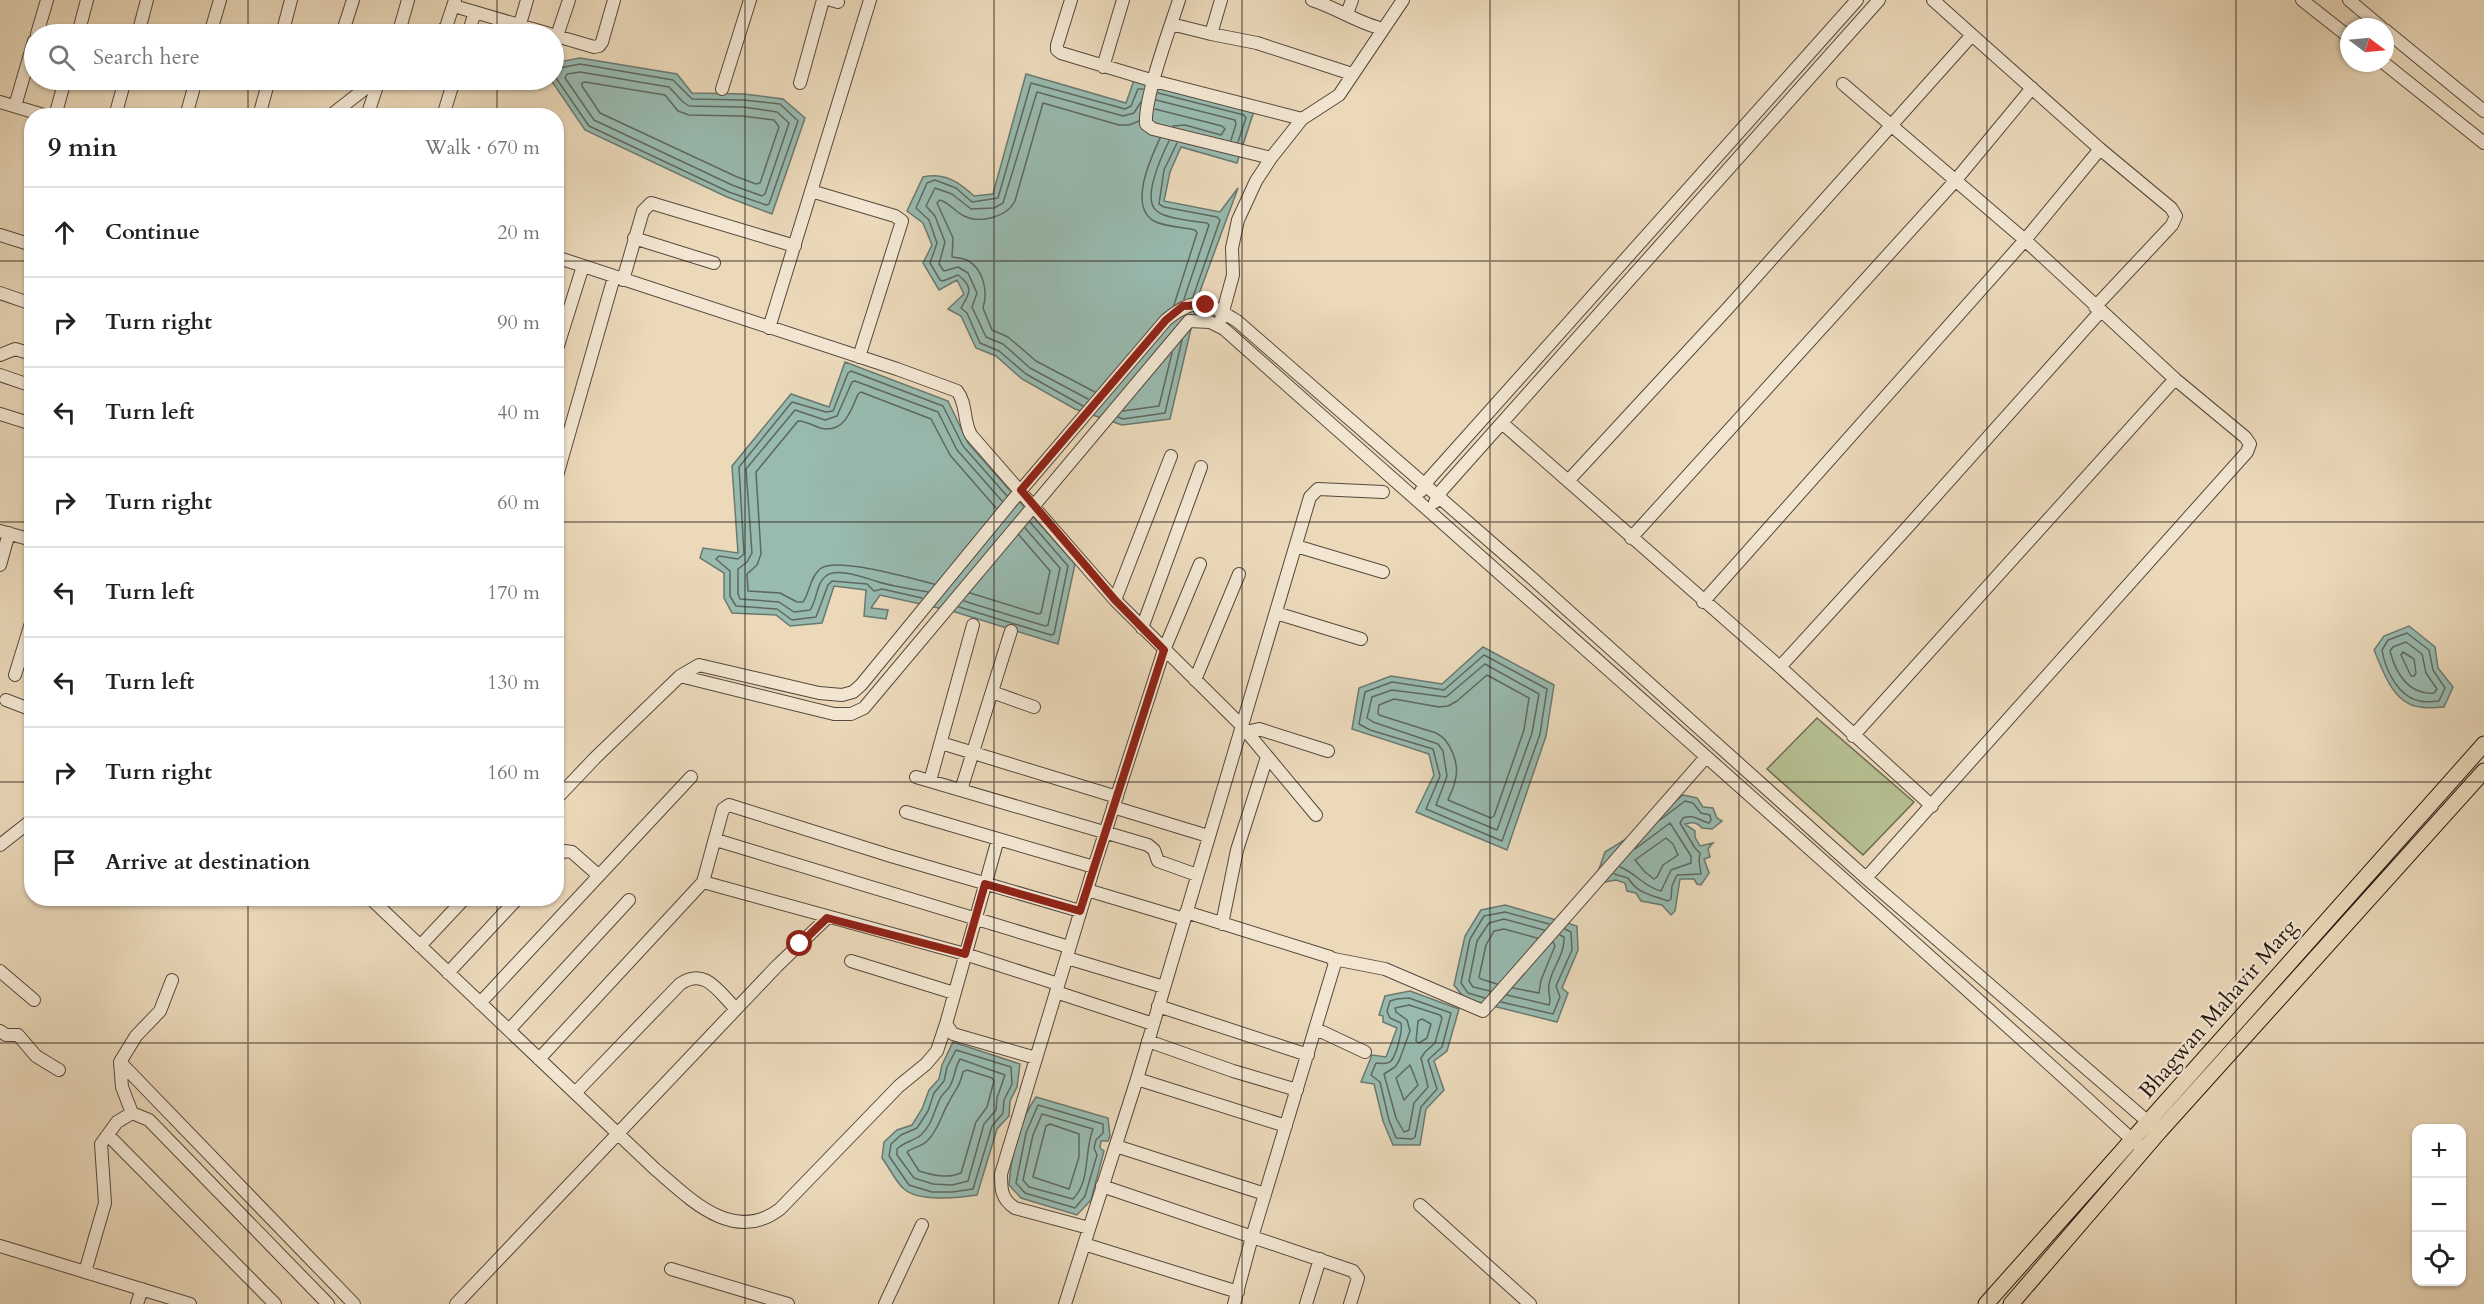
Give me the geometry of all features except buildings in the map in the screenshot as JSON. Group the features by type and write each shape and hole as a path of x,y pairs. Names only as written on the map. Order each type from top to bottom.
{"main road":[{"name":"Bhagwan Mahavir Marg","path":"2010,1304 2144,1150 2154,1127 2484,744"},
{"name":"Bhagwan Mahavir Marg","path":"1986,1304 2132,1140 2154,1127 2484,771"}],"street":[{"path":"40,24 47,0"},
{"path":"81,24 87,0"},
{"path":"141,24 147,0"},
{"path":"213,24 220,0"},
{"path":"285,24 291,0"},
{"path":"345,24 353,0"},
{"path":"401,24 408,0"},
{"path":"447,24 455,3 475,12 520,24 527,0"},
{"path":"561,24 569,0"},
{"path":"564,38 589,46 599,46 614,0"},
{"path":"722,89 750,0"},
{"path":"800,82 823,0"},
{"path":"769,328 870,0"},
{"path":"1071,0 1058,39 1057,50 1061,54 1154,81 1302,119"},
{"path":"1103,67 1123,0"},
{"path":"1179,0 1154,81 1145,118 1146,124 1149,127 1271,158"},
{"path":"1211,34 1221,0"},
{"path":"1312,0 1383,29"},
{"path":"1347,14 1352,0"},
{"path":"1219,326 1233,275 1232,248 1238,220 1256,181 1302,119 1339,95 1403,0"},
{"path":"1415,499 1857,0"},
{"path":"1429,511 1442,490 1879,0"},
{"path":"1780,667 1905,530 2172,225 2176,216 2171,208 2100,149 1934,0"},
{"path":"2302,0 2340,30"},
{"path":"2349,0 2370,18"},
{"path":"471,24 475,12"},
{"path":"1171,24 1257,43 1352,74"},
{"path":"1568,481 1728,308 1972,35"},
{"path":"2394,37 2484,111"},
{"path":"2394,71 2484,143"},
{"path":"15,106 24,75"},
{"path":"1843,84 2025,240 2097,309 2175,379 2245,437 2250,444 2249,449 1866,878"},
{"path":"1631,538 1955,181 2032,88"},
{"path":"57,108 62,90"},
{"path":"117,108 122,90"},
{"path":"188,108 193,90"},
{"path":"261,108 266,90"},
{"path":"341,108 365,90"},
{"path":"369,108 375,90"},
{"path":"445,108 451,90"},
{"path":"0,102 24,109"},
{"path":"1703,602 2025,240 2100,149"},
{"path":"811,191 895,216 902,221 859,357"},
{"path":"564,453 619,278 643,211 651,204 795,246"},
{"path":"0,235 24,242"},
{"path":"634,238 714,263"},
{"path":"564,260 957,391 963,404 965,423 971,435 1115,600 1244,729 1316,815"},
{"path":"564,327 583,266"},
{"path":"0,293 24,301"},
{"path":"564,791 680,676 699,665 819,693 853,692 871,674 1021,490 1166,320 1183,306 1206,305 1237,321 1866,878 2154,1127"},
{"path":"680,676 834,714 851,714 864,708 874,699 1033,504 1189,321 1210,322 1219,326 1937,961 2144,1150"},
{"path":"0,355 15,349 24,352"},
{"path":"0,375 24,383"},
{"path":"1853,736 2175,379"},
{"path":"0,414 24,422"},
{"path":"1502,423 1703,602 1780,667 1932,806"},
{"path":"1115,600 1171,456"},
{"path":"1142,628 1201,467"},
{"path":"1065,1304 1137,1079 1208,836 1244,729 1310,497 1318,489 1383,492"},
{"path":"0,565 5,532 24,538"},
{"path":"1296,546 1383,572"},
{"path":"1089,1228 1015,1208 1006,1202 1001,1192 1001,1174 1080,911 1164,650 1200,564"},
{"path":"1195,680 1239,574"},
{"path":"1276,613 1361,639"},
{"path":"930,781 973,625"},
{"path":"961,790 1011,631"},
{"path":"15,675 24,646"},
{"path":"992,692 1034,707"},
{"path":"6,700 24,707"},
{"path":"1244,729 1259,729 1328,751"},
{"path":"941,743 1208,836"},
{"path":"1087,890 1222,924 1334,959 1385,969 1483,1011 1706,757"},
{"path":"1222,924 1237,850 1267,758"},
{"path":"480,1003 691,777"},
{"path":"916,777 1152,847 1158,861 1197,875"},
{"path":"539,1059 703,882 725,806 733,805 985,884 1080,911"},
{"path":"906,812 1094,867"},
{"path":"0,845 24,826"},
{"path":"716,840 975,919 1164,987"},
{"path":"378,906 655,1168 708,1213 736,1221 764,1219 780,1209 899,1086 926,1065 937,1051 998,840"},
{"path":"564,851 572,852 598,875"},
{"path":"703,882 827,918 965,954 1153,1024"},
{"path":"509,1030 629,900"},
{"path":"420,946 458,906"},
{"path":"448,973 511,906"},
{"path":"456,1304 736,1009 827,918"},
{"path":"1084,1244 1236,1298 1252,1237 1334,968 1334,959"},
{"path":"852,961 954,993"},
{"path":"0,970 34,1000"},
{"path":"575,1093 680,984 690,977 702,977 708,981 736,1009"},
{"path":"172,981 160,1011 136,1036 120,1062 122,1087 132,1113 149,1120 328,1304"},
{"path":"1158,1006 1308,1055"},
{"path":"946,1024 953,1034 1036,1058"},
{"path":"1316,1029 1365,1052"},
{"path":"0,1031 6,1035 18,1035 36,1056 58,1070"},
{"path":"1148,1041 1233,1071 1297,1090"},
{"path":"120,1062 354,1304"},
{"path":"1137,1079 1286,1126"},
{"path":"85,1272 105,1203 101,1144 117,1122 132,1113"},
{"path":"108,1135 275,1304"},
{"path":"1116,1146 1265,1194"},
{"path":"1102,1186 1353,1271 1358,1278 1350,1304"},
{"path":"1420,1204 1530,1304"},
{"path":"885,1304 922,1225"},
{"path":"0,1246 190,1304"},
{"path":"1306,1304 1320,1259"},
{"path":"671,1269 788,1304"},
{"path":"137,1304 142,1289"}],"green space":[{"path":"1817,718 1914,802 1863,855 1767,769"}],"water":[{"path":"580,58 677,74 692,93 744,94 783,99 805,118 772,214 727,197 585,130 558,90 564,90 564,61"},
{"path":"1026,74 1126,103 1134,80 1254,111 1237,163 1181,147 1170,172 1164,201 1220,212 1238,188 1199,294 1170,419 1122,425 1075,409 1022,379 996,356 976,348 961,316 948,309 964,294 957,280 939,290 923,263 932,245 923,223 907,211 923,177 938,176 951,179 974,196 993,194"},
{"path":"845,362 948,401 968,443 1075,564 1058,644 952,611 880,595 871,608 888,610 886,619 864,616 866,590 834,586 822,623 790,626 776,615 732,613 724,598 724,573 700,558 703,548 738,553 732,466 791,394 829,407"},
{"path":"2409,626 2435,647 2438,668 2453,687 2444,707 2423,708 2403,700 2390,685 2381,667 2374,650 2384,636"},
{"path":"1483,647 1554,685 1546,736 1507,850 1416,812 1434,775 1429,754 1352,729 1359,688 1391,676 1442,684"},
{"path":"1683,795 1697,798 1703,807 1713,808 1717,818 1722,821 1712,829 1702,828 1695,823 1685,824 1695,831 1695,837 1700,846 1713,843 1708,849 1710,857 1704,859 1709,873 1701,885 1697,884 1694,879 1680,879 1675,911 1671,915 1662,905 1641,901 1636,893 1627,891 1625,883 1616,880 1605,882 1598,872 1605,852 1639,831"},
{"path":"1505,905 1577,926 1578,950 1562,988 1568,993 1557,1022 1465,999 1454,985 1465,936 1481,910"},
{"path":"1410,991 1459,1009 1447,1051 1434,1061 1444,1090 1426,1109 1420,1145 1393,1145 1383,1121 1374,1084 1361,1082 1372,1055 1386,1057 1397,1028 1383,1022 1383,1016 1379,1015 1385,996"},
{"path":"953,1042 1020,1064 1017,1087 1010,1101 1009,1116 997,1129 977,1195 950,1198 919,1196 904,1189 882,1158 884,1142 897,1130 912,1125 922,1109 929,1090 939,1079 942,1065"},
{"path":"1036,1097 1108,1118 1110,1136 1108,1141 1101,1141 1100,1148 1104,1151 1091,1200 1077,1215 1021,1198 1009,1185 1017,1139"}],"route":[{"path":"800,944 827,918 965,954 985,884 1080,911 1164,650 1115,600 1021,490 1166,320 1183,306 1206,305"}]}
